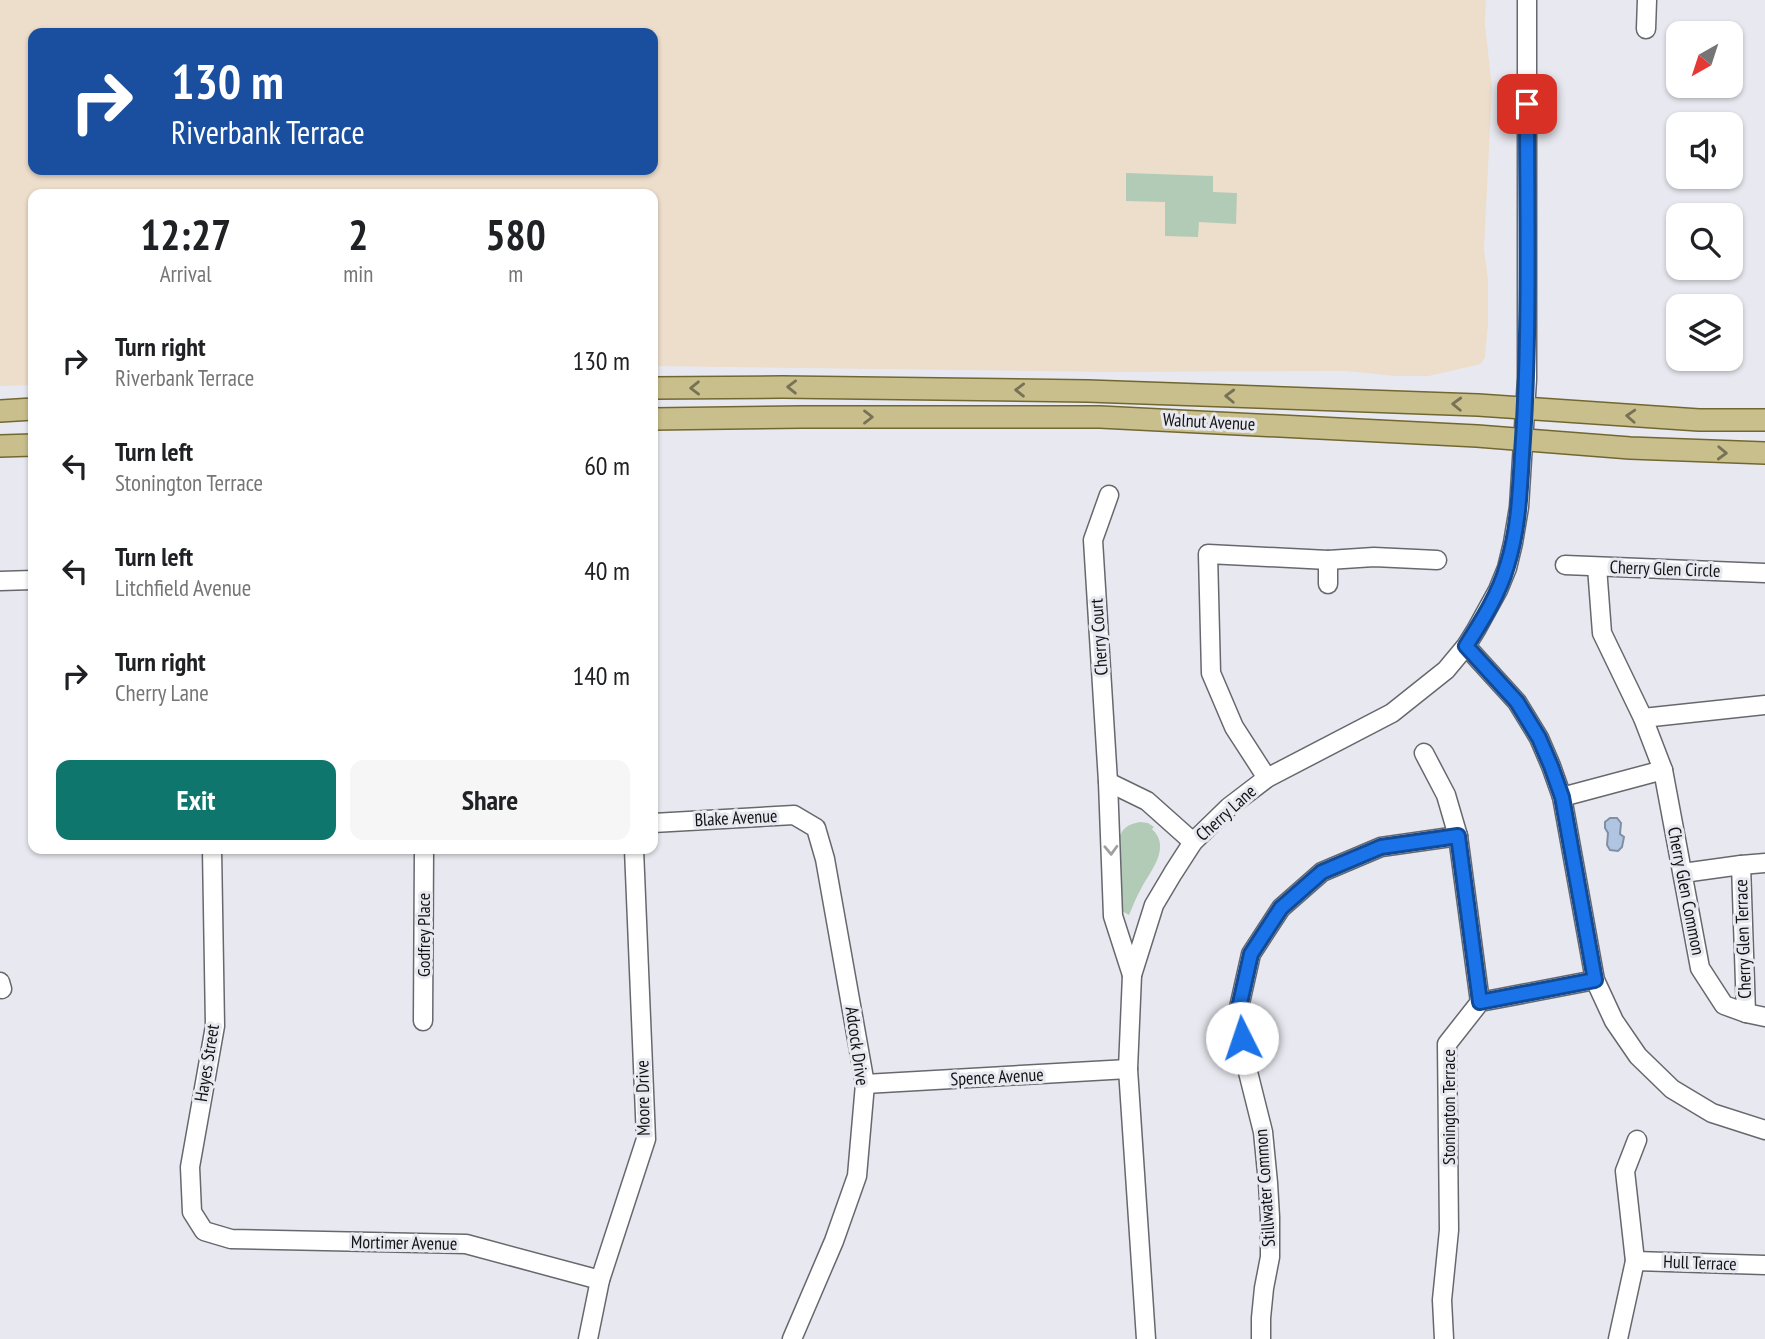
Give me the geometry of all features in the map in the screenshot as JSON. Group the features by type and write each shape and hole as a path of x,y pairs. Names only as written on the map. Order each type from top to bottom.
{"main road":[{"name":"Walnut Avenue","path":"658,388 1088,391 1478,405 1688,419 1765,420"},
{"path":"0,411 28,409"},
{"name":"Walnut Avenue","path":"658,419 1100,417 1523,439 1630,448 1765,453"},
{"path":"0,446 28,444"}],"street":[{"name":"Cherry Lane","path":"1146,1339 1128,1069 1132,975 1154,905 1194,842 1228,807 1267,778 1392,713 1446,670 1466,646 1498,590 1507,568 1519,507 1527,371 1527,0"},
{"path":"1646,29 1647,0"},
{"name":"Cherry Court","path":"1109,495 1093,540 1108,782 1113,916 1132,975"},
{"path":"1267,778 1234,727 1211,673 1208,554 1328,561 1374,557 1437,560"},
{"path":"1328,561 1328,583"},
{"name":"Cherry Glen Circle","path":"1565,565 1765,573"},
{"name":"Cherry Glen Common","path":"1597,567 1602,633 1643,718 1663,771 1700,968 1724,1006 1765,1017"},
{"path":"0,582 28,580"},
{"path":"1466,646 1517,702 1539,738 1551,766 1562,797 1595,980 1614,1021 1638,1056 1672,1088 1712,1112 1765,1130"},
{"path":"1643,718 1765,705"},
{"path":"1424,753 1446,795 1458,836 1480,1002 1595,980"},
{"path":"1562,797 1663,771"},
{"path":"1108,782 1147,801 1194,842"},
{"name":"Blake Avenue","path":"658,823 794,815 816,828"},
{"name":"Adcock Drive","path":"792,1339 834,1241 857,1176 865,1084 825,859 816,828"},
{"name":"Stillwater Common","path":"1261,1339 1264,1288 1270,1256 1268,1183 1263,1132 1246,1064 1238,1012 1251,954 1281,908 1322,872 1381,847 1458,836"},
{"name":"Hayes Street","path":"204,1231 192,1212 190,1167 215,1026 212,854"},
{"name":"Godfrey Place","path":"423,1021 424,854"},
{"name":"Moore Drive","path":"588,1339 600,1280 646,1139 634,854"},
{"name":"Cherry Glen Terrace","path":"1683,873 1765,863"},
{"name":"Cherry Glen Terrace","path":"1741,865 1746,1013"},
{"name":"Stonington Terrace","path":"1444,1339 1442,1300 1449,1230 1447,1044 1480,1002"},
{"name":"Spence Avenue","path":"865,1084 1128,1069"},
{"path":"1618,1339 1635,1261 1625,1171 1637,1140"},
{"name":"Mortimer Avenue","path":"204,1231 231,1239 466,1244 600,1280"},
{"name":"Hull Terrace","path":"1635,1261 1765,1265"}],"shaded area":[{"path":"0,0 1486,0 1485,24 1492,88 1484,249 1488,279 1488,323 1485,357 1481,364 1429,376 1346,371 1112,372 658,366 658,189 28,189 28,385 0,386"}],"green space":[{"path":"1126,173 1213,176 1213,192 1237,193 1236,224 1199,222 1198,237 1165,236 1165,202 1126,201"},
{"path":"1140,822 1154,827 1152,829 1158,836 1160,852 1129,915 1122,911 1118,842 1125,828"}],"water":[{"path":"1610,818 1617,818 1621,823 1620,834 1624,837 1622,847 1618,851 1610,850 1607,845 1605,822"}],"route":[{"path":"1242,1038 1238,1012 1251,954 1281,908 1322,872 1381,847 1458,836 1480,1002 1595,980 1562,797 1551,766 1539,738 1517,702 1466,646 1498,590 1507,568 1519,507 1527,371 1527,104"}]}
